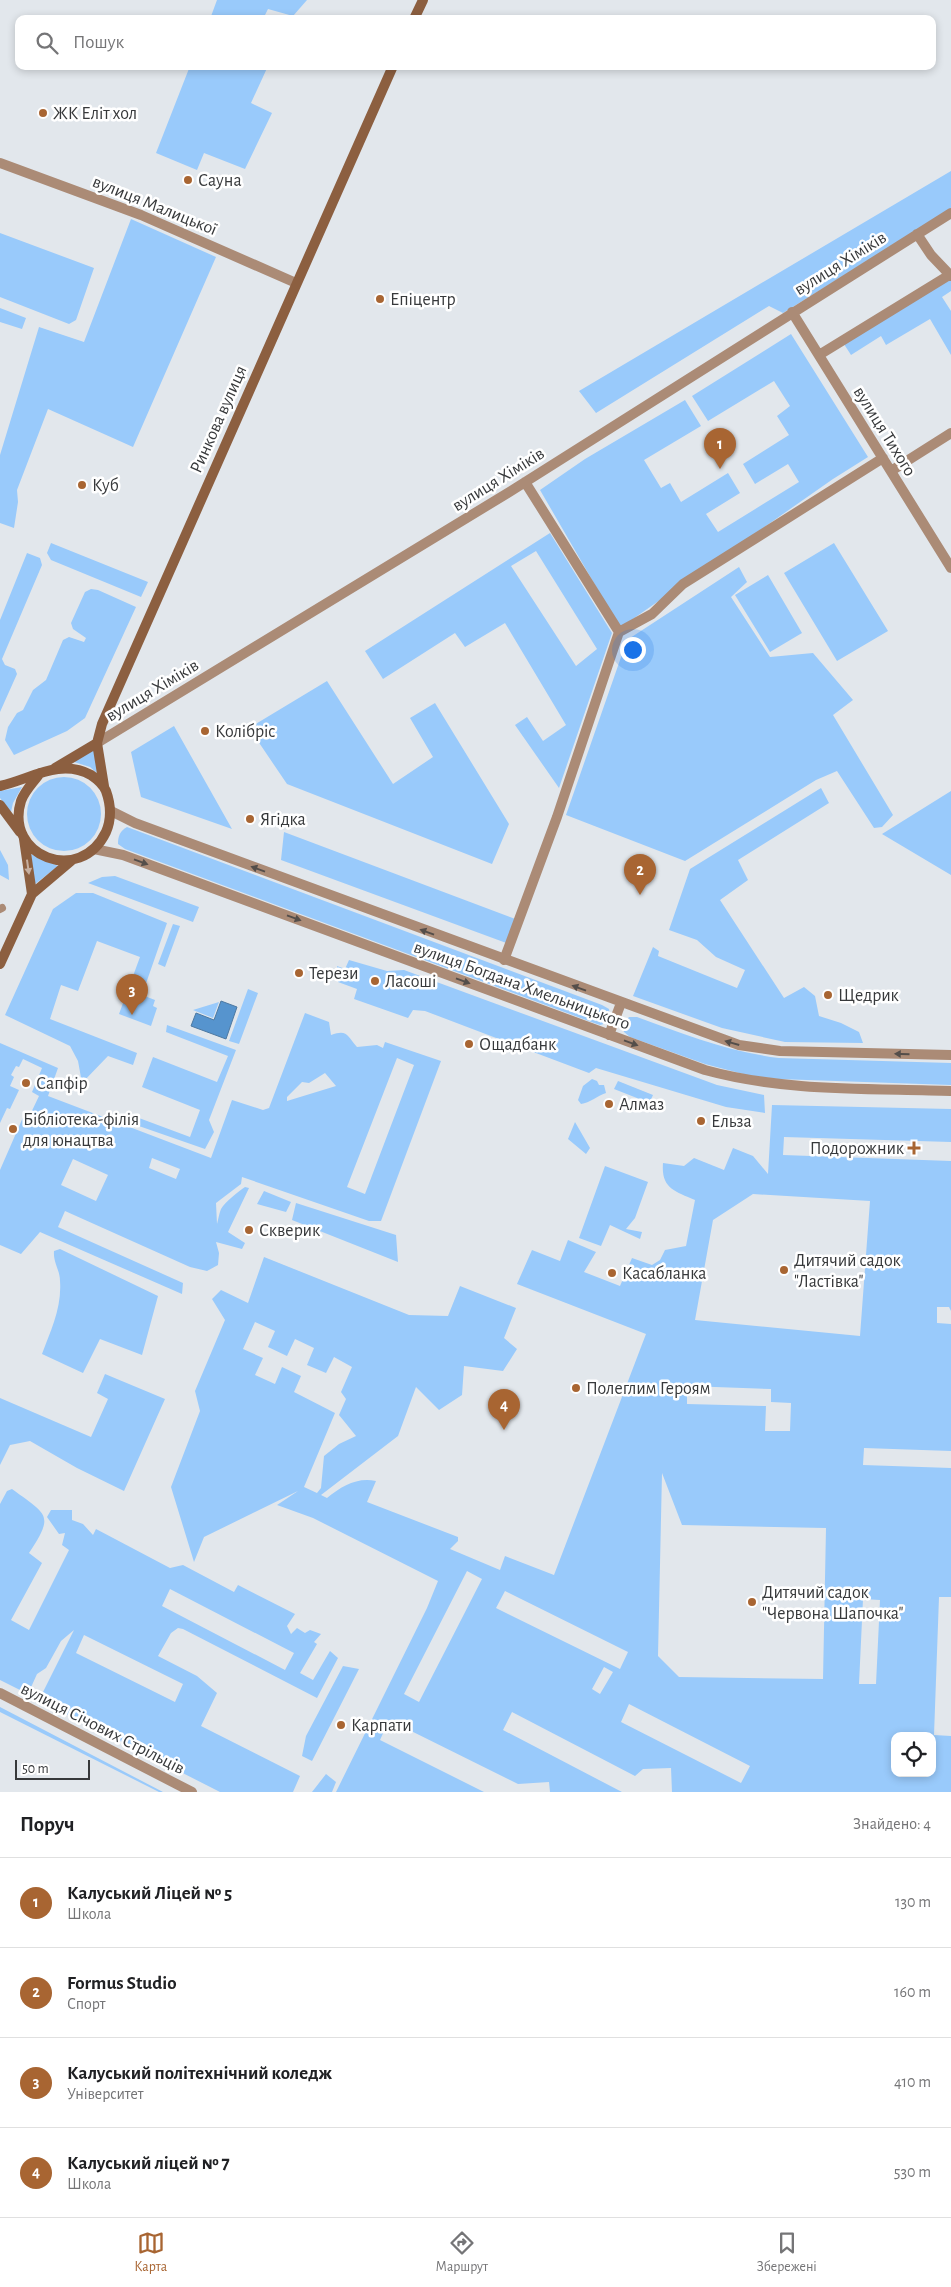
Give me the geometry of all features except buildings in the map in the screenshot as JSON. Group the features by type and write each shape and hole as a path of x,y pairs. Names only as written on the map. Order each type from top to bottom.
{"main road":[{"path":"416,15 422,0"},
{"name":"Ринкова вулиця","path":"97,743 102,724 391,70"},
{"path":"0,786 55,768 97,743"},
{"name":"вулиця Хіміків","path":"97,743 105,788"},
{"path":"0,964 32,894 71,861 85,856 94,849 108,826 110,811 105,788 96,778 84,771 71,768 55,768"},
{"path":"32,894 19,816 25,792 40,773"},
{"path":"0,805 22,836 34,849 53,859 71,861"}],"street":[{"name":"вулиця Малицької","path":"0,163 142,215 296,283"},
{"name":"вулиця Хіміків","path":"97,743 525,482 951,213"},
{"path":"818,355 950,275 931,255 917,234"},
{"name":"вулиця Тихого","path":"792,312 951,568"},
{"path":"891,471 951,433"},
{"path":"504,960 557,817 619,632 652,614 683,584 883,458"},
{"path":"525,482 619,632"},
{"name":"вулиця Богдана Хмельницького","path":"110,811 135,823 739,1045 780,1051 951,1055"},
{"name":"вулиця Богдана Хмельницького","path":"94,849 122,855 705,1070 776,1085 951,1091"},
{"path":"609,1035 621,1003"},
{"name":"вулиця Січових Стрільців","path":"0,1693 192,1792"}],"shaded area":[{"path":"217,0 307,0 294,15 268,9 265,15 211,15"},
{"path":"188,70 266,70 251,103 272,113 245,169 204,153 197,170 156,153"},
{"path":"951,171 951,209 783,313 769,306 596,413 579,391"},
{"path":"131,219 216,257 133,447 48,409 17,490 18,502 14,528 0,523 0,455 39,327 84,342"},
{"path":"0,233 94,268 76,320 69,324 0,297"},
{"path":"951,273 951,291 942,297 951,311 951,355 930,319 886,345 881,336 851,355 842,341"},
{"path":"0,308 26,318 22,329 0,322"},
{"path":"791,334 868,457 833,479 620,628 540,490 585,459 685,400 701,426 644,460 661,488 670,483 681,502 728,473 740,493 706,514 718,532 799,482 788,464 755,484 743,464 789,435 777,416 790,406 774,381 708,421 692,396"},
{"path":"550,533 612,633 559,788 515,725 527,717 543,741 566,725 505,623 465,647 455,633 383,679 365,651","holes":["536,551 597,649 576,666 511,566"]},
{"path":"51,543 148,582 141,597 51,560 47,553"},
{"path":"834,543 888,631 837,661 784,573"},
{"path":"27,553 40,558 42,565 2,659 5,665 15,669 17,674 0,712 0,620"},
{"path":"739,567 747,582 731,597 770,657 813,653 853,700 833,715 893,815 882,827 874,828 837,771 816,780 685,861 566,815 627,640"},
{"path":"768,575 802,633 770,652 735,595"},
{"path":"91,589 98,590 136,607 85,718 67,731 14,755 5,740 8,727 17,713 23,710 33,690 46,680 63,640 69,637 84,642 86,638 73,629 71,623 85,592"},
{"path":"327,681 393,784 433,757 410,718 435,703 509,824 492,864 287,784 249,728"},
{"path":"174,726 232,829 141,797 131,752"},
{"path":"94,750 97,773 90,767 71,761"},
{"path":"64,777 85,783 95,793 101,814 95,835 85,845 64,851 43,845 33,835 27,814 33,793 43,783"},
{"path":"22,787 13,803 11,812 0,798 0,791"},
{"path":"821,788 829,803 738,860 748,880 720,900 784,998 804,987 815,996 819,1016 841,1023 859,1032 863,1043 785,1042 722,1028 633,996 653,947 659,951 658,956 737,988 745,970 716,957 697,940 669,930 690,869"},
{"path":"951,791 951,875 882,834"},
{"path":"127,827 602,1005 609,1009 608,1023 600,1025 594,1023 125,849 118,844 118,841 121,832"},
{"path":"284,832 518,920 509,944 281,860"},
{"path":"0,850 8,865 9,880 0,875"},
{"path":"31,854 58,866 34,885"},
{"path":"115,876 199,907 193,922 88,883 102,877"},
{"path":"76,893 93,893 167,923 142,995 155,1000 153,1006 157,1008 151,1026 119,1014 140,957 97,941 78,991 61,985 50,1019 137,1053 133,1065 108,1056 82,1083 78,1061 70,1046 5,1015 53,909"},
{"path":"173,924 180,926 165,967 158,964"},
{"path":"349,960 387,971 404,970 717,1085 764,1095 765,1113 726,1107 596,1068 589,1073 425,1011 413,1010 408,1018 354,999 357,989 338,982 337,966 345,969"},
{"path":"248,989 258,993 239,1044 229,1041"},
{"path":"221,1001 237,1007 226,1039 191,1026 196,1013 214,1020"},
{"path":"219,1002 213,1018 193,1010"},
{"path":"305,1013 329,1022 331,1035 344,1033 349,1036 357,1047 377,1045 383,1048 385,1042 441,1061 381,1221 369,1221 242,1177 241,1184 216,1203 217,1224 221,1209 225,1203 245,1187 249,1188 228,1232 245,1243 242,1249 216,1242 219,1253 218,1265 207,1271 190,1267 65,1211 58,1227 183,1283 182,1294 40,1232 21,1254 0,1245 0,1170 24,1115 29,1117 39,1096 32,1092 42,1068 23,1059 19,1067 16,1066 11,1075 14,1077 10,1086 19,1090 10,1109 7,1108 0,1123 0,1043 58,1068 48,1096 211,1158 232,1100 263,1110 269,1108","holes":["397,1058 414,1065 365,1194 347,1187","325,1073 336,1086 287,1101 287,1097 302,1082 309,1083","152,1158 180,1169 176,1179 149,1168","73,1159 108,1175 96,1201 61,1185"]},
{"path":"629,1017 637,1017 724,1047 779,1058 951,1063 951,1085 778,1079 747,1075 705,1064 630,1037 624,1032 622,1026"},
{"path":"167,1025 236,1050 209,1120 214,1132 205,1149 136,1125 139,1118 190,1137 200,1110 142,1087 153,1057 217,1082 228,1056 166,1032"},
{"path":"592,1079 597,1081 599,1085 604,1085 606,1093 581,1104 578,1100 583,1086"},
{"path":"618,1081 653,1095 648,1106 642,1103 642,1100 614,1089"},
{"path":"772,1105 951,1109 951,1142 784,1137 783,1155 951,1161 951,1311 949,1307 937,1307 937,1323 951,1324 951,1451 864,1448 863,1465 951,1468 951,1597 939,1597 934,1732 891,1732 891,1777 936,1777 936,1735 951,1736 951,1792 672,1792 671,1768 643,1769 635,1776 512,1712 503,1730 622,1792 550,1792 549,1782 518,1784 389,1720 380,1740 484,1792 336,1792 427,1608 438,1581 313,1518 277,1505 298,1491 204,1537 194,1562 171,1487 200,1411 195,1391 225,1320 212,1299 221,1290 248,1303 264,1257 409,1315 448,1316 460,1286 516,1308 504,1338 517,1349 503,1371 464,1366 462,1395 439,1410 416,1387 398,1436 321,1495 327,1498 344,1486 356,1481 376,1481 367,1502 458,1537 458,1541 450,1549 500,1570 505,1556 554,1575 646,1334 517,1284 532,1250 560,1261 568,1240 596,1252 584,1272 620,1286 632,1258 652,1265 660,1260 665,1250 686,1246 695,1200 670,1187 664,1178 663,1163 684,1166 694,1158 724,1170 733,1148 753,1156 768,1174","holes":["753,1194 870,1201 860,1336 695,1320 713,1220","255,1322 275,1331 268,1347 287,1356 295,1339 314,1348 307,1365 326,1373 334,1357 352,1367 341,1392 346,1399 339,1415 356,1436 339,1444 324,1456 321,1488 317,1493 304,1487 335,1413 294,1392 301,1376 282,1367 275,1384 255,1375 263,1358 243,1349","687,1386 771,1389 771,1402 791,1403 790,1431 765,1431 766,1406 687,1404","662,1473 682,1525 826,1528 823,1679 679,1677 658,1656","467,1571 482,1579 419,1702 404,1694","505,1591 628,1652 620,1669 496,1608","863,1599 880,1600 876,1684 859,1684","604,1667 613,1672 600,1694 592,1689","629,1704 750,1766 741,1783 621,1722"]},
{"path":"575,1122 590,1148 586,1154 568,1139"},
{"path":"605,1166 648,1182 635,1218 626,1229 642,1232 640,1239 610,1225 601,1246 579,1238"},
{"path":"264,1191 291,1202 286,1212 257,1204"},
{"path":"296,1203 396,1235 398,1262 292,1220"},
{"path":"60,1249 158,1296 142,1355 100,1339 83,1373 42,1354 55,1318 59,1300 60,1277 54,1251"},
{"path":"105,1374 165,1399 124,1491 77,1468 30,1441 10,1445 0,1465 0,1398 91,1437 108,1399 97,1393"},
{"path":"12,1489 33,1504 40,1510 44,1522 42,1530 29,1553 42,1563 11,1620 29,1630 69,1550 62,1545 65,1533 59,1534 47,1517 51,1510 72,1510 72,1520 83,1524 93,1535 96,1529 170,1568 183,1565 234,1592 238,1585 295,1614 287,1626 291,1634 297,1628 305,1633 310,1630 321,1634 314,1642 317,1644 300,1673 313,1680 330,1651 338,1658 317,1698 183,1629 178,1628 171,1633 158,1656 197,1676 217,1693 201,1726 300,1776 293,1792 220,1792 39,1700 74,1630 61,1641 46,1668 37,1674 28,1694 0,1680 0,1504 7,1491","holes":["170,1589 294,1653 285,1670 162,1606","84,1635 183,1684 175,1702 76,1653"]},
{"path":"343,1666 359,1669 312,1761 302,1756 306,1736"},
{"path":"0,1707 163,1792 159,1792 0,1712"},
{"path":"326,1774 336,1782 332,1792 312,1792"}],"place":[{"name":"ЖК Еліт хол","path":"43,113"},
{"name":"Сауна","path":"188,180"},
{"name":"Епіцентр","path":"380,299"},
{"name":"Калуський Ліцей № 5","path":"720,469"},
{"name":"Куб","path":"82,485"},
{"name":"Колібріс","path":"205,731"},
{"name":"Ягідка","path":"250,819"},
{"name":"Formus Studio","path":"640,895"},
{"name":"Терези","path":"299,973"},
{"name":"Ласоші","path":"375,981"},
{"name":"Щедрик","path":"828,995"},
{"name":"Калуський політехнічний коледж","path":"132,1015"},
{"name":"Ощадбанк","path":"469,1044"},
{"name":"Сапфір","path":"26,1083"},
{"name":"Алмаз","path":"609,1104"},
{"name":"Ельза","path":"701,1121"},
{"name":"Бібліотека-філія для юнацтва","path":"13,1129"},
{"name":"Подорожник","path":"914,1148"},
{"name":"Скверик","path":"249,1230"},
{"name":"Дитячий садок \"Ластівка\"","path":"784,1270"},
{"name":"Касабланка","path":"612,1273"},
{"name":"Полеглим Героям","path":"576,1388"},
{"name":"Калуський ліцей № 7","path":"504,1430"},
{"name":"Дитячий садок \"Червона Шапочка\"","path":"752,1602"},
{"name":"Карпати","path":"341,1725"}]}
